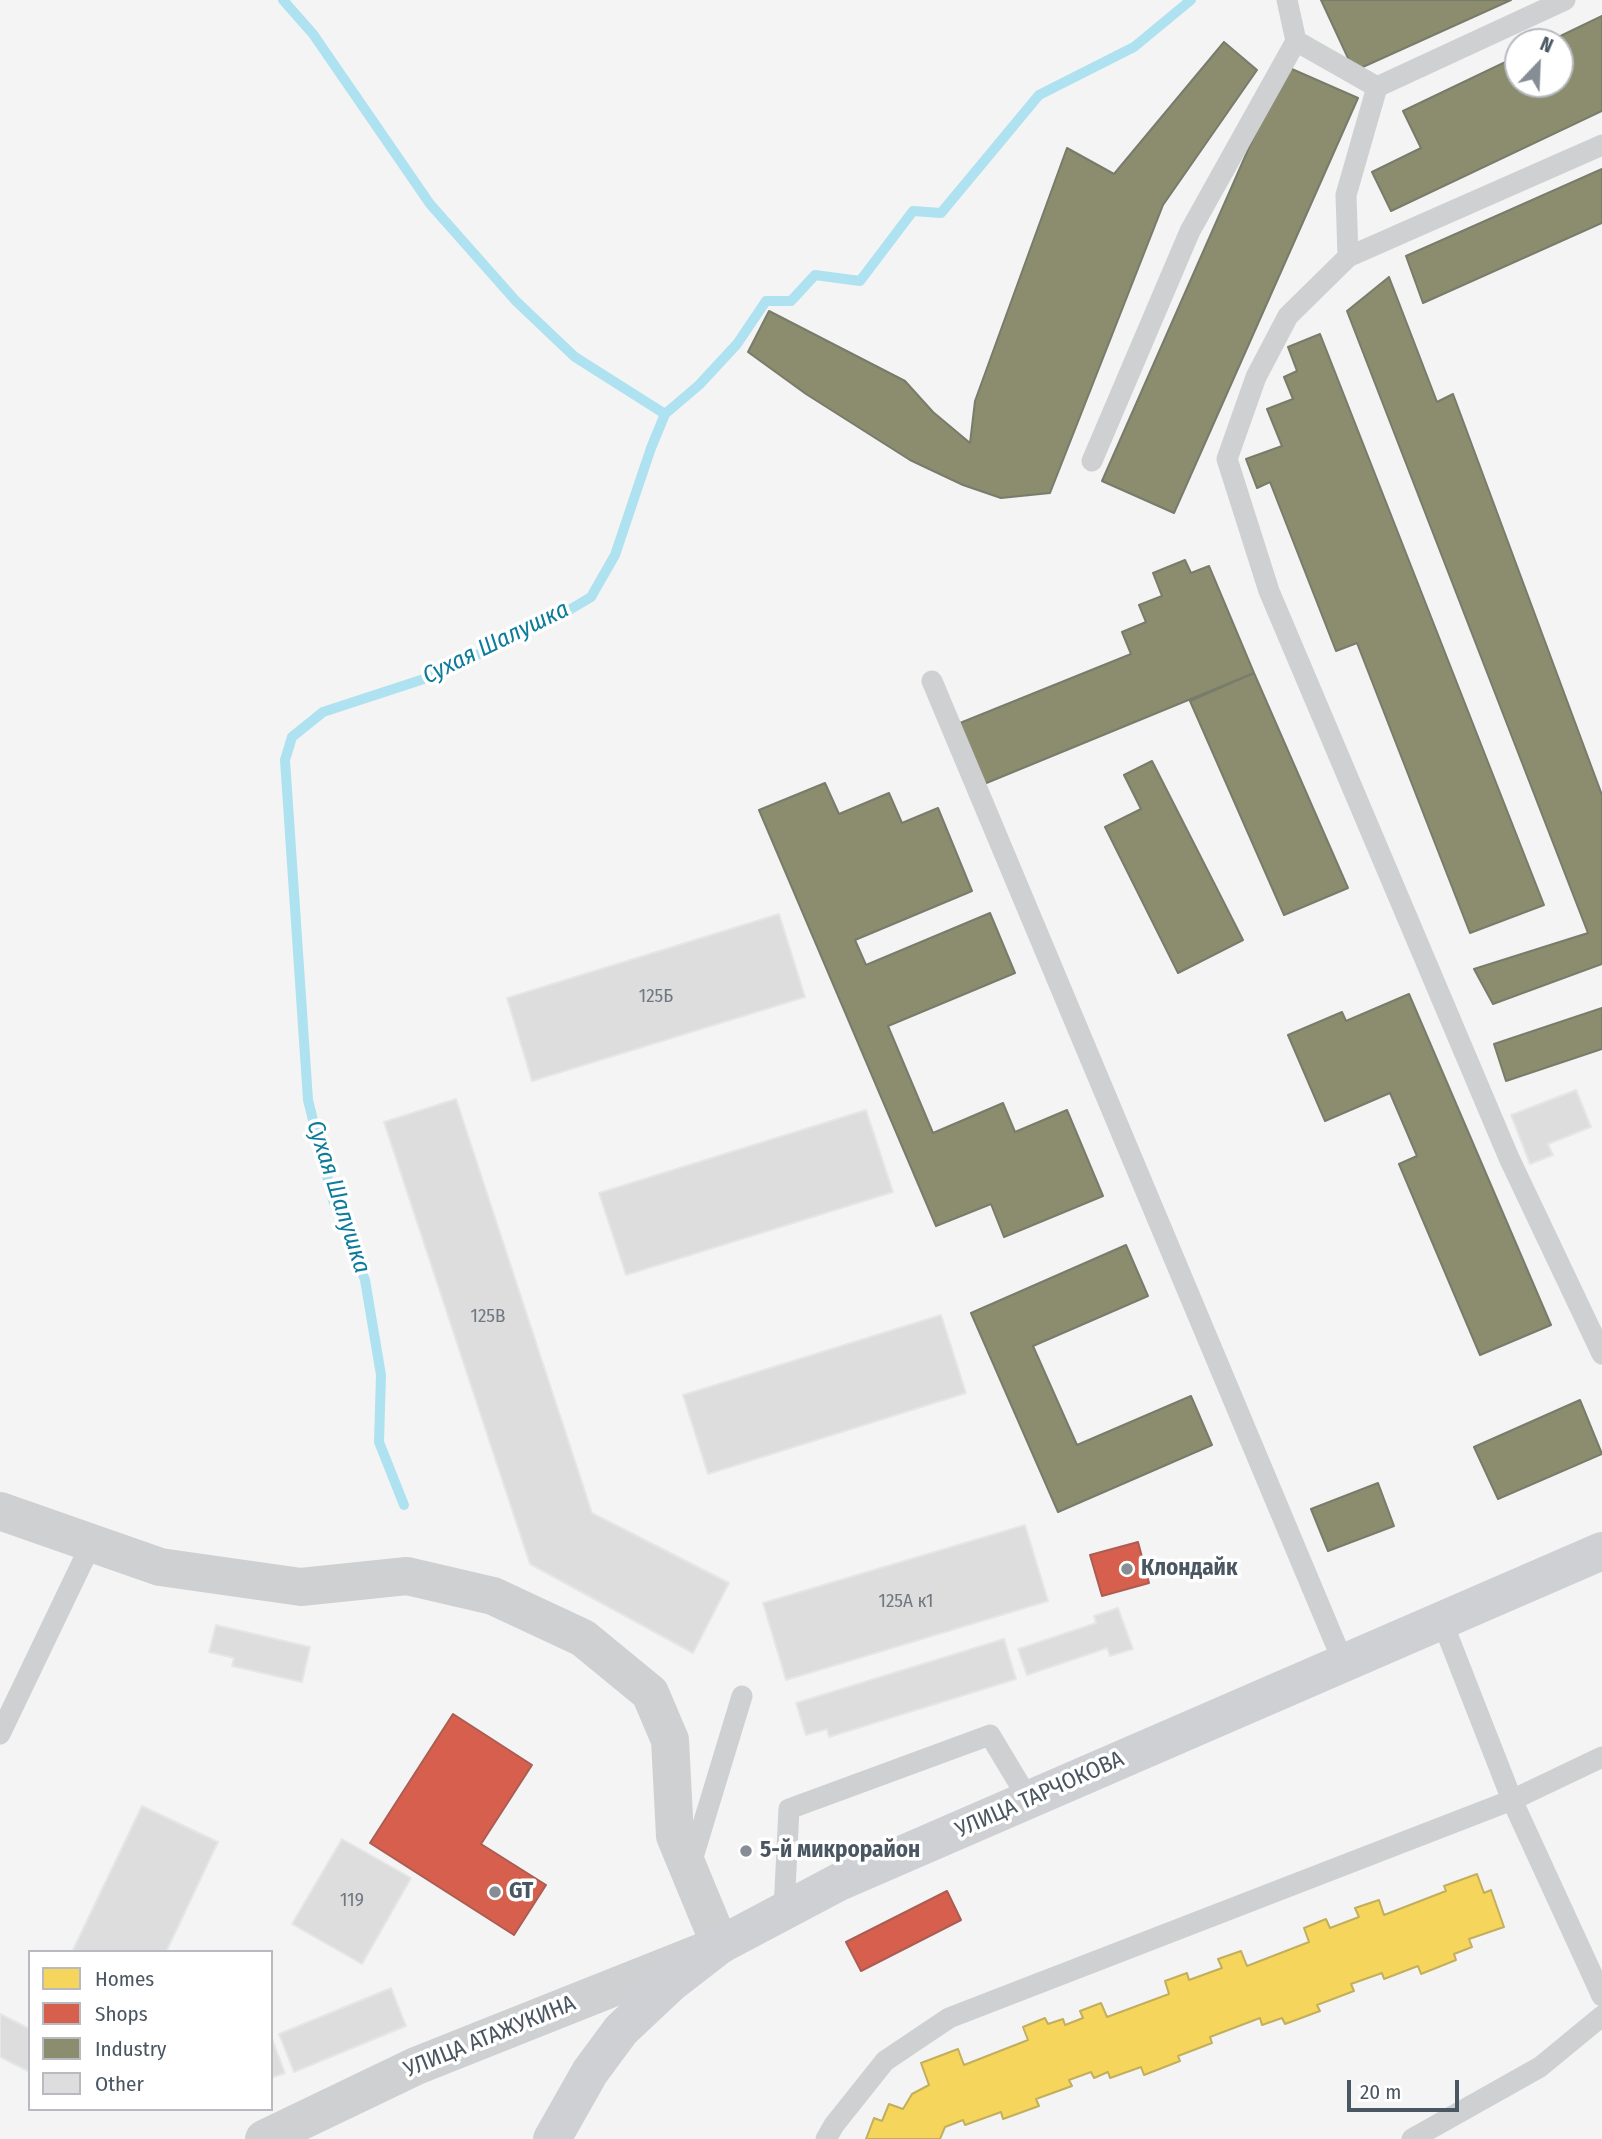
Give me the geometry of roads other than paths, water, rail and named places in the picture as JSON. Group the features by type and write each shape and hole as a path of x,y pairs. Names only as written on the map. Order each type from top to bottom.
{"main road":[{"name":"УЛИЦА ТАРЧОКОВА","path":"552,2139 590,2072 621,2030 670,1983 720,1945 784,1909 839,1882 1602,1551"}],"street":[{"path":"0,1511 160,1567 301,1587 407,1576 493,1596 583,1638 650,1693 670,1740 676,1836 720,1945"},
{"name":"УЛИЦА АТАЖУКИНА","path":"264,2139 416,2066 720,1945"}],"lane":[{"path":"1092,461 1190,232 1296,41 1287,0"},
{"path":"1348,257 1346,195 1377,88 1565,0"},
{"path":"1296,41 1377,88"},
{"path":"1602,145 1348,257 1288,316 1256,377 1227,459 1275,604 1509,1157 1602,1354"},
{"path":"932,681 1344,1664"},
{"path":"0,1734 83,1561 94,1544"},
{"path":"1442,1621 1512,1800 1602,1996"},
{"path":"690,1867 742,1696"},
{"path":"784,1909 789,1809 990,1735 1029,1800"},
{"path":"826,2139 834,2124 885,2061 949,2018 1512,1800 1602,1757"},
{"path":"1412,2139 1438,2132 1540,2067 1602,2016"}],"waterway":[{"path":"283,0 313,34 430,204 515,300 575,357 665,414"},
{"name":"Сухая Шалушка","path":"404,1505 379,1442 381,1375 365,1280 333,1200 308,1100 285,760 292,737 323,712 430,677 556,618 591,597 615,555 665,414 699,385 737,344 766,301 791,301 815,275 860,281 913,211 941,213 1039,95 1134,47 1191,0"}],"place":[{"name":"Клондайк","path":"1127,1569"},
{"name":"5-й микрорайон","path":"746,1851"},
{"name":"GT","path":"495,1892"}]}
